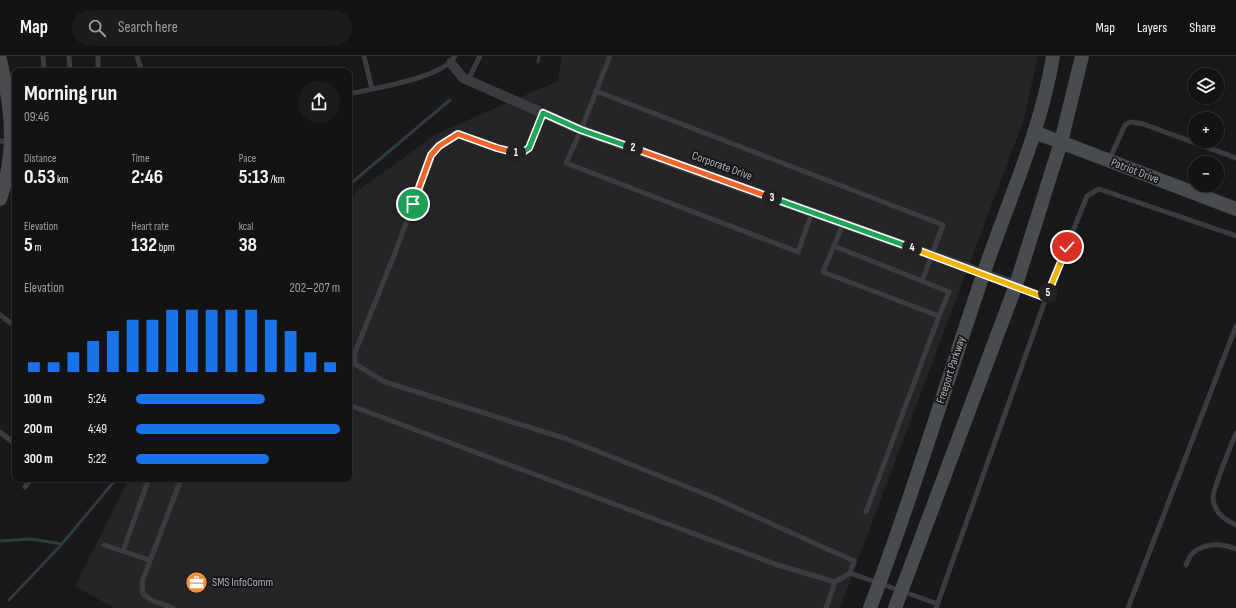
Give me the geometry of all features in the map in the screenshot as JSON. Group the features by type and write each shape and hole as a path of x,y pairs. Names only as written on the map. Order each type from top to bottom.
{"main road":[{"name":"Freeport Parkway","path":"870,608 983,273 1034,132 1049,81 1053,56"},
{"path":"895,608 1016,285 1061,142 1082,56"},
{"path":"0,60 10,111 7,178 0,199"},
{"name":"Patriot Drive","path":"1034,132 1236,209"}],"street":[{"name":"Corporate Drive","path":"453,60 463,78 581,130 1016,285"}],"lane":[{"path":"43,56 44,68"},
{"path":"69,56 70,68"},
{"path":"98,56 98,68"},
{"path":"137,56 141,68"},
{"path":"364,56 372,88"},
{"path":"468,80 480,56"},
{"path":"610,56 581,130 566,163 798,252 812,212"},
{"path":"352,93 426,77 453,60"},
{"path":"596,91 943,224 922,281"},
{"path":"543,113 529,148 520,154 497,148 458,134 439,146 431,155 395,253 354,355 355,364 385,382 567,439 710,496 854,561 850,572 835,582 826,608"},
{"path":"1108,161 1125,125 1130,122 1143,124 1236,158"},
{"path":"850,572 902,590 937,606 1046,298 1087,196 1099,189 1236,236"},
{"path":"843,224 823,272 939,316"},
{"path":"834,246 949,292 866,512"},
{"path":"1016,285 1046,298"},
{"path":"0,315 12,324"},
{"path":"1128,608 1236,326"},
{"path":"352,406 775,564 835,582"},
{"path":"0,432 12,442"},
{"path":"1236,433 1212,497 1218,513 1229,522 1236,524"},
{"path":"25,488 29,482"},
{"path":"123,551 148,482"},
{"path":"173,608 151,600 144,594 142,582 149,560 180,482"},
{"path":"104,545 149,560"},
{"path":"1186,565 1193,552 1206,546 1225,545 1236,549"}],"shaded area":[{"path":"562,56 1038,56 1024,119 840,608 114,608 75,586 128,482 352,482 352,198 355,193 436,134 558,81"}],"waterway":[{"path":"538,62 539,56"},
{"path":"352,182 450,100"},
{"path":"0,541 31,539 62,544 114,482"},
{"path":"9,600 61,545"}],"place":[{"name":"SMS InfoComm","path":"196,582"}],"route":[{"path":"413,204 431,155 439,146 458,134 497,148 520,154 529,148 543,113 581,130 983,273 1046,298 1067,247"}]}
